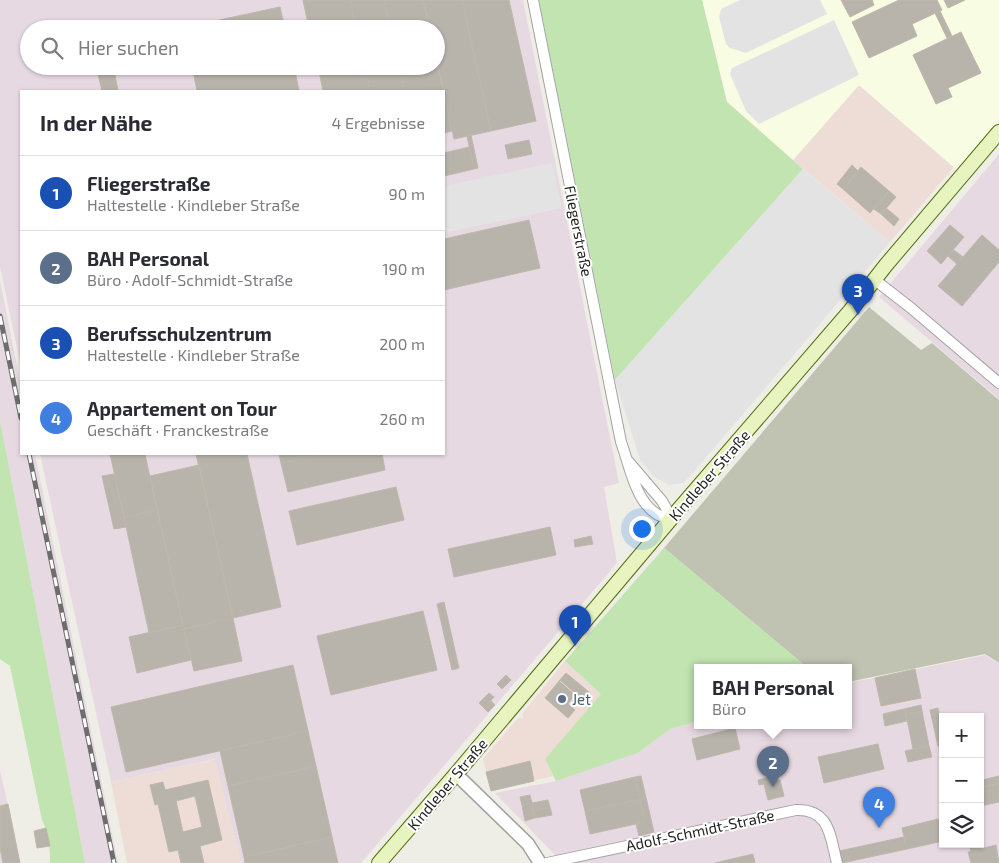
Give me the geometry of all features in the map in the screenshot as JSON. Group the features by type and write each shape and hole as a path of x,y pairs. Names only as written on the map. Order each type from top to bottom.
{"main road":[{"name":"Kindleber Straße","path":"379,863 671,519 855,306 874,280 999,132"}],"street":[{"name":"Fliegerstraße","path":"532,0 622,442 628,461 662,501 671,519"},
{"path":"874,280 911,308 999,382"},
{"path":"456,774 528,844 540,863"},
{"name":"Adolf-Schmidt-Straße","path":"547,863 796,810 814,812 822,817 830,836 837,863"}],"shaded area":[{"path":"0,0 523,0 619,483 604,487 617,563 361,863 241,863 215,759 111,782 40,455 445,455 445,90 20,90 20,362 0,267"},
{"path":"702,0 999,0 999,122 958,171 859,85 793,160 727,102"},
{"path":"740,0 820,0 827,14 746,53 730,48 726,44 719,17 721,9"},
{"path":"834,20 859,75 759,124 746,111 730,74 732,68"},
{"path":"859,85 954,167 890,242 793,160"},
{"path":"999,154 999,399 879,297"},
{"path":"552,163 562,208 445,233 445,186"},
{"path":"803,169 890,242 684,483 669,485 653,476 640,460 615,380"},
{"path":"0,280 20,381 20,455 35,455 118,863 85,863 0,420"},
{"path":"869,307 921,350 932,343 999,400 999,663 985,654 852,681 852,664 803,664 664,548"},
{"path":"985,655 999,664 999,863 557,863 555,855 495,793 556,781 638,753 670,729 694,722 694,729 852,729 852,682"},
{"path":"565,661 602,694 545,759 553,776 491,791 483,759 518,718 524,718 522,714"},
{"path":"216,759 241,863 127,863 111,782"},
{"path":"0,771 8,804 20,863 0,863"}],"green space":[{"path":"539,0 702,0 727,102 803,169 615,380"},
{"path":"0,420 85,863 50,863 48,836 42,820 10,666 0,659"},
{"path":"664,548 803,664 694,664 694,722 670,729 638,753 556,781 545,759 601,694 565,661"}],"building":[{"path":"303,0 350,0 354,20 307,20"},
{"path":"350,0 384,0 388,20 354,20"},
{"path":"384,0 423,0 428,20 388,20"},
{"path":"423,0 462,0 491,131 454,139 445,98 445,90 443,90 440,75 445,75 445,20 428,20"},
{"path":"462,0 509,0 536,121 491,131"},
{"path":"841,0 872,0 874,5 850,17"},
{"path":"899,0 937,0 942,10 912,24 917,36 869,58 852,22"},
{"path":"944,0 965,0 948,8"},
{"path":"280,7 283,20 219,20"},
{"path":"940,11 952,36 947,38 935,13"},
{"path":"961,32 981,73 948,88 952,97 936,104 913,55"},
{"path":"98,75 115,75 118,90 102,90"},
{"path":"194,75 296,75 299,90 197,90"},
{"path":"320,75 367,75 370,90 323,90"},
{"path":"367,75 401,75 404,90 370,90"},
{"path":"401,75 440,75 444,90 404,90"},
{"path":"445,97 452,131 445,133"},
{"path":"471,135 478,168 474,169 467,136"},
{"path":"529,140 532,154 508,159 505,145"},
{"path":"469,147 474,169 445,176 445,153"},
{"path":"852,165 858,171 843,189 837,184"},
{"path":"861,167 889,191 870,213 843,189"},
{"path":"889,191 896,197 881,214 874,209"},
{"path":"886,208 899,219 894,226 881,214"},
{"path":"529,220 540,268 445,290 445,239"},
{"path":"950,225 964,237 941,264 927,251"},
{"path":"982,235 999,250 999,262 962,306 938,286"},
{"path":"954,250 963,257 957,264 948,256"},
{"path":"110,455 145,455 157,510 124,517"},
{"path":"196,455 247,455 281,607 233,618"},
{"path":"279,455 317,455 281,463"},
{"path":"317,455 382,455 385,470 288,492 281,463"},
{"path":"199,465 233,618 184,629 150,476"},
{"path":"114,474 126,527 114,529 102,476"},
{"path":"396,487 404,520 297,545 289,511"},
{"path":"157,510 183,625 149,633 124,517"},
{"path":"550,527 556,555 454,577 448,549"},
{"path":"591,536 593,544 575,547 574,540"},
{"path":"444,602 459,668 452,670 437,604"},
{"path":"423,611 437,670 331,695 317,636"},
{"path":"233,618 242,661 194,671 184,629"},
{"path":"183,625 191,660 137,673 129,637"},
{"path":"293,665 308,731 126,772 111,707"},
{"path":"915,669 921,698 881,706 875,678"},
{"path":"566,673 589,692 582,701 559,681"},
{"path":"506,675 511,680 502,689 497,684"},
{"path":"560,680 576,694 568,704 575,710 568,718 545,698"},
{"path":"489,693 494,697 484,708 479,703"},
{"path":"491,701 495,705 488,712 484,708"},
{"path":"921,705 922,711 906,714 904,709"},
{"path":"938,708 939,746 938,746 930,710"},
{"path":"904,709 907,721 885,726 883,714"},
{"path":"922,711 929,746 913,749 906,714"},
{"path":"735,729 740,749 697,760 692,739"},
{"path":"308,731 316,766 228,786 220,751"},
{"path":"878,744 884,769 824,783 818,757"},
{"path":"929,746 932,757 908,762 905,751"},
{"path":"530,761 534,781 491,791 486,772"},
{"path":"316,766 332,837 244,857 228,786"},
{"path":"641,776 654,832 639,836 636,824 645,822 635,777"},
{"path":"773,776 774,781 780,780 784,796 768,800 764,784 759,785 758,780"},
{"path":"999,776 999,783 984,787 984,780"},
{"path":"635,777 640,799 585,811 580,790"},
{"path":"208,780 222,840 200,846 204,863 181,863 178,850 169,852 158,804 155,805 150,785 163,782 165,790","holes":["195,796 202,827 183,832 176,801"]},
{"path":"999,783 999,802 984,805 984,786"},
{"path":"530,795 532,803 522,805 520,797"},
{"path":"640,799 645,822 590,834 585,811"},
{"path":"548,800 550,807 533,811 532,803"},
{"path":"532,803 535,818 525,821 522,805"},
{"path":"8,804 20,863 3,863 0,848 0,806"},
{"path":"550,807 552,815 535,818 533,811"},
{"path":"938,819 939,842 907,849 902,828"},
{"path":"46,828 50,846 37,848 34,831"},
{"path":"332,837 338,863 245,863 244,857"},
{"path":"904,837 907,849 842,863 839,851"},
{"path":"996,845 999,863 971,863 968,852"},
{"path":"970,848 980,848 980,849 971,851"},
{"path":"753,854 755,863 715,863"}],"railway":[{"path":"0,316 20,413"},
{"path":"29,455 114,863"}],"place":[{"name":"Berufsschulzentrum","path":"858,315"},
{"name":"Fliegerstraße","path":"575,646"},
{"name":"Jet","path":"562,699"},
{"name":"BAH Personal","path":"773,787"},
{"name":"Appartement on Tour","path":"879,828"}]}
